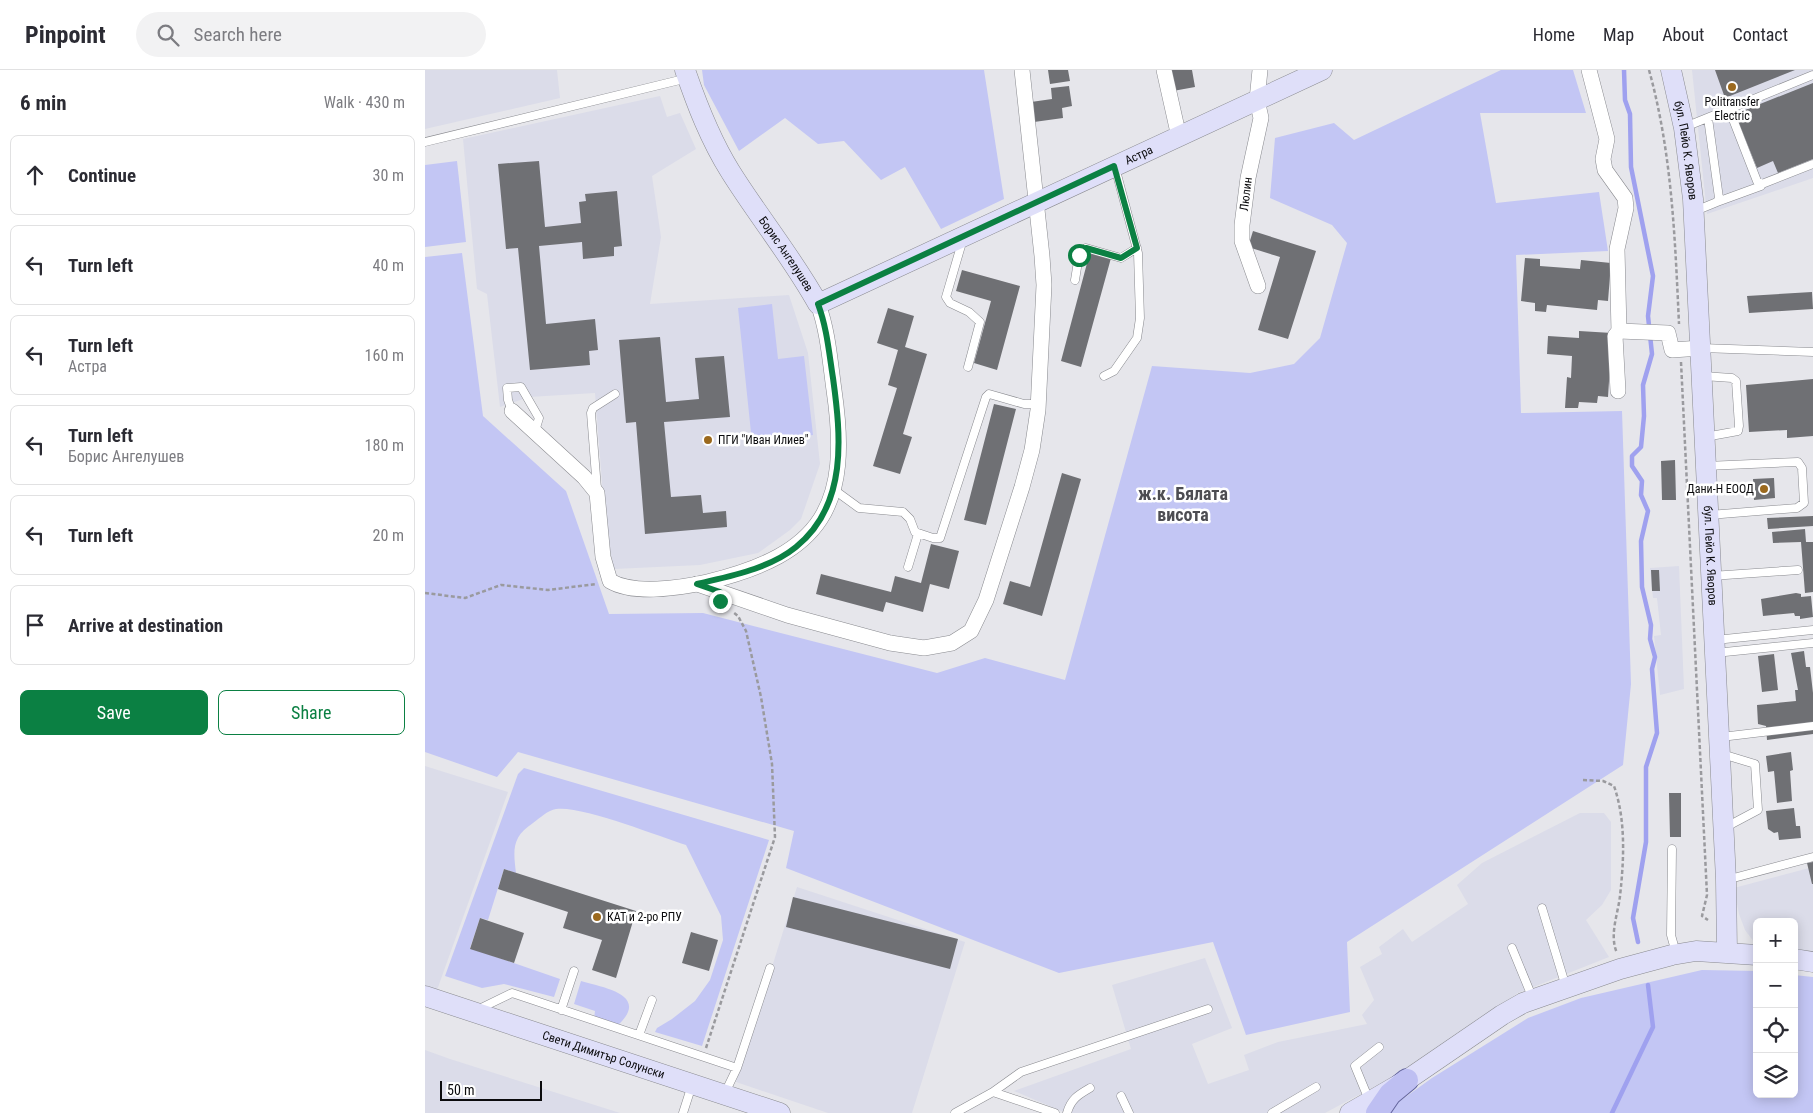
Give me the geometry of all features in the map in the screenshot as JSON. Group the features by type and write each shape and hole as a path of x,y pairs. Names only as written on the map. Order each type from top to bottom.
{"main road":[{"path":"1374,1107 1407,1080"}],"street":[{"path":"697,584 787,615 890,643 924,648 952,643 962,638 977,622 993,581 1022,487 1039,404 1044,285 1037,201 1022,70"},
{"path":"1164,70 1179,137"},
{"name":"Люлин","path":"1258,286 1242,241 1248,178 1261,118 1257,100 1260,70"},
{"name":"Астра","path":"818,304 1322,70"},
{"path":"1589,70 1607,139 1603,158 1605,170 1625,198 1626,208 1617,249 1625,331"},
{"name":"бул. Пейо К. Яворов","path":"1671,70 1683,128 1693,211 1724,828 1727,952"},
{"name":"Борис Ангелушев","path":"610,581 621,588 631,589 697,584 759,566 795,548 818,523 833,489 839,450 838,423 827,341 818,304 800,272 730,171 699,111 686,74"},
{"path":"1617,391 1615,336 1625,331 1668,333 1672,350 1680,351 1701,348"},
{"path":"512,411 584,477 597,493 603,557 610,581"},
{"path":"1407,1080 1502,1015 1566,987 1623,968 1676,955 1696,952 1753,955"},
{"path":"1798,960 1813,962"},
{"name":"Свети Димитър Солунски","path":"425,996 780,1113"},
{"path":"1350,1113 1374,1107"}],"lane":[{"path":"425,142 686,74"},
{"path":"1683,128 1813,76"},
{"path":"1729,109 1757,181 1762,184"},
{"path":"1708,118 1719,198 1717,202"},
{"path":"1693,211 1761,186 1813,164"},
{"path":"1104,376 1114,370 1137,338 1139,330 1137,248 1114,166"},
{"path":"965,235 946,297 950,304 969,312 980,322 968,367"},
{"path":"1075,280 1079,255 1086,248 1121,258 1137,248"},
{"path":"1701,348 1813,352"},
{"path":"1702,376 1732,378 1737,381 1738,431 1705,437"},
{"path":"512,411 508,400 507,388 521,386 539,418 535,431"},
{"path":"597,493 591,413 593,408 615,394"},
{"path":"833,489 859,508 903,512 910,519 915,532 933,538 940,538 986,396 989,394 1023,404 1039,404"},
{"path":"1706,466 1798,462 1803,468 1805,503 1797,508 1709,515"},
{"path":"908,567 918,534"},
{"path":"1711,576 1798,570"},
{"path":"1715,646 1813,630"},
{"path":"1715,646 1813,643"},
{"path":"1720,745 1813,726"},
{"path":"1720,745 1755,764 1758,810 1724,828"},
{"path":"1672,849 1671,935 1676,955"},
{"path":"1726,880 1813,857"},
{"path":"1541,908 1566,987"},
{"path":"1512,948 1533,1000"},
{"path":"724,1095 737,1068 770,968"},
{"path":"561,1010 574,971"},
{"path":"473,1012 512,994 737,1068"},
{"path":"639,1035 652,1000"},
{"path":"956,1113 993,1092 1021,1072 1208,1009"},
{"path":"1374,1107 1355,1066 1379,1047"},
{"path":"683,1113 692,1085"},
{"path":"1272,1113 1316,1087"},
{"path":"1067,1113 1069,1103 1077,1095 1090,1088"},
{"path":"993,1092 1055,1113"},
{"path":"1121,1096 1129,1113"}],"path":[{"path":"1649,70 1660,108 1669,168 1680,351 1706,885 1706,905 1702,916 1708,920"},
{"path":"425,593 465,598 501,585 548,590 610,581"},
{"path":"704,1057 775,837 772,764 761,697 746,630 738,616 720,601 720,592"},
{"path":"1583,780 1603,781 1614,786 1621,809 1623,868 1614,942 1623,968"}],"shaded area":[{"path":"425,70 557,70 560,98 425,129"},
{"path":"702,70 984,70 1004,199 941,229 905,167 881,180 844,141 818,144 785,118 739,151 704,85"},
{"path":"1501,70 1573,70 1586,113 1480,113 1496,203 1599,192 1608,251 1516,255 1521,413 1622,411 1631,684 1623,765 1347,942 1350,1012 1246,1035 1213,942 1059,973 786,868 794,831 518,752 497,777 425,752 425,257 462,253 483,416 566,491 609,614 703,613 937,673 985,658 1065,680 1152,366 1250,373 1294,364 1320,338 1347,243 1332,225 1270,198 1275,138 1334,123 1354,140"},
{"path":"1692,70 1813,70 1813,178 1707,214"},
{"path":"660,96 667,117 680,113 696,149 652,176 661,237 650,304 789,295 808,353 820,464 801,519 790,530 758,553 700,565 614,569 606,532 595,393 529,397 500,407 487,294 477,289 463,139"},
{"path":"457,161 466,242 425,247 425,165"},
{"path":"772,304 778,359 804,356 813,435 752,442 738,308"},
{"path":"1679,566 1684,689 1660,695 1654,636 1661,635 1657,598 1653,598 1650,568"},
{"path":"425,766 508,792 437,990 425,986"},
{"path":"524,768 769,840 702,1046 655,1032 657,1028 695,1001 710,980 723,940 721,916 686,845 601,816 568,809 556,809 547,813 521,833 515,844 516,873 504,869 488,920 480,918 470,948 560,979 554,997 504,984 482,988 445,976 518,774"},
{"path":"1580,813 1604,813 1611,822 1611,890 1602,905 1586,920 1609,957 1518,993 1394,1076 1325,1113 1066,1113 1014,1091 1131,1049 1112,985 1205,958 1232,1028 1192,1044 1208,1084 1249,1070 1244,1055 1278,1042 1367,1024 1362,1015 1374,1000 1360,967 1382,954 1379,947 1403,929 1412,942 1468,904 1457,885 1482,863"},
{"path":"1813,867 1813,955 1798,953 1798,918 1753,918 1753,941 1745,930 1739,914 1734,888"},
{"path":"797,887 965,942 912,1113 828,1113 736,1082"},
{"path":"1702,970 1753,971 1753,1098 1798,1098 1798,975 1813,977 1813,1113 1389,1113 1393,1106 1432,1078 1528,1018 1581,998"},
{"path":"581,981 612,990 627,1000 629,1007 626,1016 616,1027 594,1019 595,1011 574,1004"},
{"path":"425,1050 450,1059 620,1113 425,1113"}],"building":[{"path":"1048,70 1068,70 1070,81 1050,84"},
{"path":"1170,70 1192,70 1195,87 1173,91"},
{"path":"1715,70 1795,70 1725,98"},
{"path":"1813,83 1813,159 1778,173 1773,161 1757,168 1735,114"},
{"path":"1069,86 1072,106 1062,108 1063,118 1034,122 1031,102 1052,99 1051,88"},
{"path":"539,161 545,227 581,223 579,202 586,201 585,194 617,191 622,246 614,247 614,256 583,259 582,242 539,246 546,324 595,319 598,350 589,351 590,365 530,370 518,248 506,249 498,164"},
{"path":"1253,231 1316,251 1288,339 1258,330 1280,257 1248,247"},
{"path":"1090,252 1111,258 1081,367 1061,361"},
{"path":"1525,258 1540,259 1540,266 1580,269 1581,260 1611,263 1608,301 1598,300 1597,310 1547,305 1546,312 1535,311 1535,303 1521,301"},
{"path":"962,270 1020,286 997,370 974,363 991,301 956,291"},
{"path":"1812,292 1813,309 1749,313 1747,296"},
{"path":"888,308 914,316 905,347 927,354 903,434 912,437 900,474 873,466 897,388 888,385 898,350 877,343"},
{"path":"1579,331 1612,333 1608,397 1598,396 1597,403 1579,402 1578,408 1565,408 1567,377 1571,378 1572,356 1547,354 1548,336 1579,338"},
{"path":"660,337 666,402 699,399 695,358 724,356 730,417 664,422 671,497 701,495 703,513 726,511 727,527 645,534 636,422 626,423 619,340"},
{"path":"1813,379 1813,436 1787,438 1787,430 1749,432 1746,385"},
{"path":"994,404 1016,409 986,525 964,520"},
{"path":"1675,460 1676,500 1662,500 1661,461"},
{"path":"1062,473 1081,479 1042,616 1003,604 1010,581 1030,587"},
{"path":"1774,478 1775,498 1754,500 1753,479"},
{"path":"1813,516 1813,526 1768,529 1767,518"},
{"path":"1805,529 1806,542 1813,542 1813,592 1805,593 1801,542 1773,543 1772,532"},
{"path":"931,544 959,551 949,589 930,584 923,612 886,602 883,612 816,594 821,574 891,592 895,576 921,583"},
{"path":"1651,570 1659,570 1660,591 1652,591"},
{"path":"1796,593 1801,594 1801,597 1811,596 1813,617 1800,619 1800,616 1795,616 1794,613 1763,616 1761,599"},
{"path":"1804,651 1806,667 1810,667 1813,693 1813,734 1767,740 1766,726 1758,724 1757,705 1796,701 1795,690 1798,690 1791,653"},
{"path":"1774,654 1778,690 1762,692 1758,656"},
{"path":"1791,752 1793,770 1790,771 1792,801 1777,803 1774,771 1768,772 1766,756"},
{"path":"1669,793 1681,793 1681,837 1670,837"},
{"path":"1794,808 1796,826 1800,826 1801,838 1779,840 1778,832 1774,833 1768,829 1766,811"},
{"path":"1813,862 1813,884 1812,884 1807,863"},
{"path":"504,869 636,911 616,978 592,970 602,940 563,928 568,912 498,889"},
{"path":"793,897 958,939 950,969 786,927"},
{"path":"480,918 524,933 514,963 470,949"},
{"path":"691,932 718,940 709,971 682,963"}],"waterway":[{"path":"1624,70 1625,100 1630,114 1631,167 1653,276 1648,316 1652,354 1643,385 1644,416 1641,447 1632,456 1632,466 1642,481 1641,495 1648,511 1641,541 1642,587 1651,625 1650,639 1655,657 1652,669 1657,733 1646,767 1646,842 1633,918 1638,942"},
{"path":"1612,1113 1653,1027 1648,985"}],"place":[{"name":"Politransfer Electric","path":"1732,87"},
{"name":"ПГИ \"Иван Илиев\"","path":"708,440"},
{"name":"Дани-Н ЕООД","path":"1764,489"},
{"name":"КАТ и 2-ро РПУ","path":"597,917"}],"district":[{"name":"ж.к. Бялата висота","path":"1183,503"}],"route":[{"path":"720,601 720,592 697,584 759,566 795,548 818,523 833,489 839,450 838,423 827,341 823,318 818,304 1114,166 1137,248 1121,258 1092,248 1086,248 1079,255"}]}
